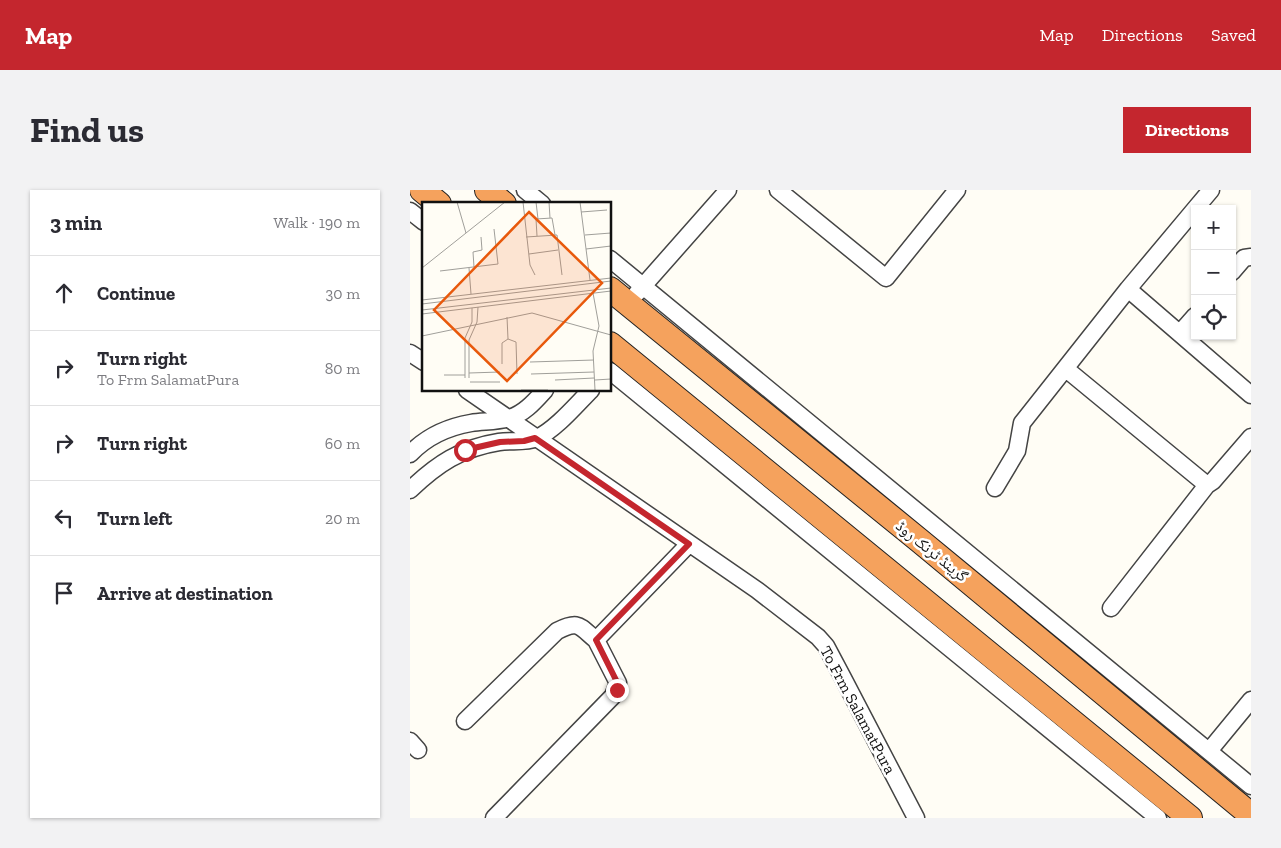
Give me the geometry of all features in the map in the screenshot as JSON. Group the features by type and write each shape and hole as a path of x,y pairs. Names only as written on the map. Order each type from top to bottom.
{"highway":[{"path":"422,190 437,202"},
{"path":"487,190 502,202"},
{"name":"گرینڈ ٹرنک روڈ","path":"611,290 635,295 920,541 1251,815"},
{"path":"611,345 1173,815"}],"street":[{"path":"525,190 540,202"},
{"path":"635,295 728,190"},
{"path":"778,190 886,278 957,190"},
{"path":"1198,205 1211,190"},
{"path":"410,211 422,220"},
{"path":"995,488 1017,451 1022,423 1128,289 1191,214"},
{"path":"1236,267 1244,258 1251,257"},
{"path":"611,261 635,295 1251,786"},
{"path":"1128,289 1251,395"},
{"path":"1180,333 1191,321"},
{"path":"410,353 422,361"},
{"path":"1066,369 1207,485"},
{"path":"611,372 1173,815"},
{"name":"To Frm SalamatPura","path":"469,391 787,612 822,642 843,678 916,818"},
{"path":"410,454 433,436 447,429 470,423 510,418 522,412 544,391"},
{"path":"410,490 430,471 465,450 500,442 524,441 535,438 552,428 590,391"},
{"path":"1111,608 1207,485 1213,481 1251,437"},
{"path":"596,640 689,544"},
{"path":"465,721 557,631 572,624 579,626 596,640 618,684 613,696 494,818"},
{"path":"1209,751 1251,700"}],"route":[{"path":"465,450 500,442 524,441 535,438 689,544 596,640 610,664 618,684 617,690"}]}
